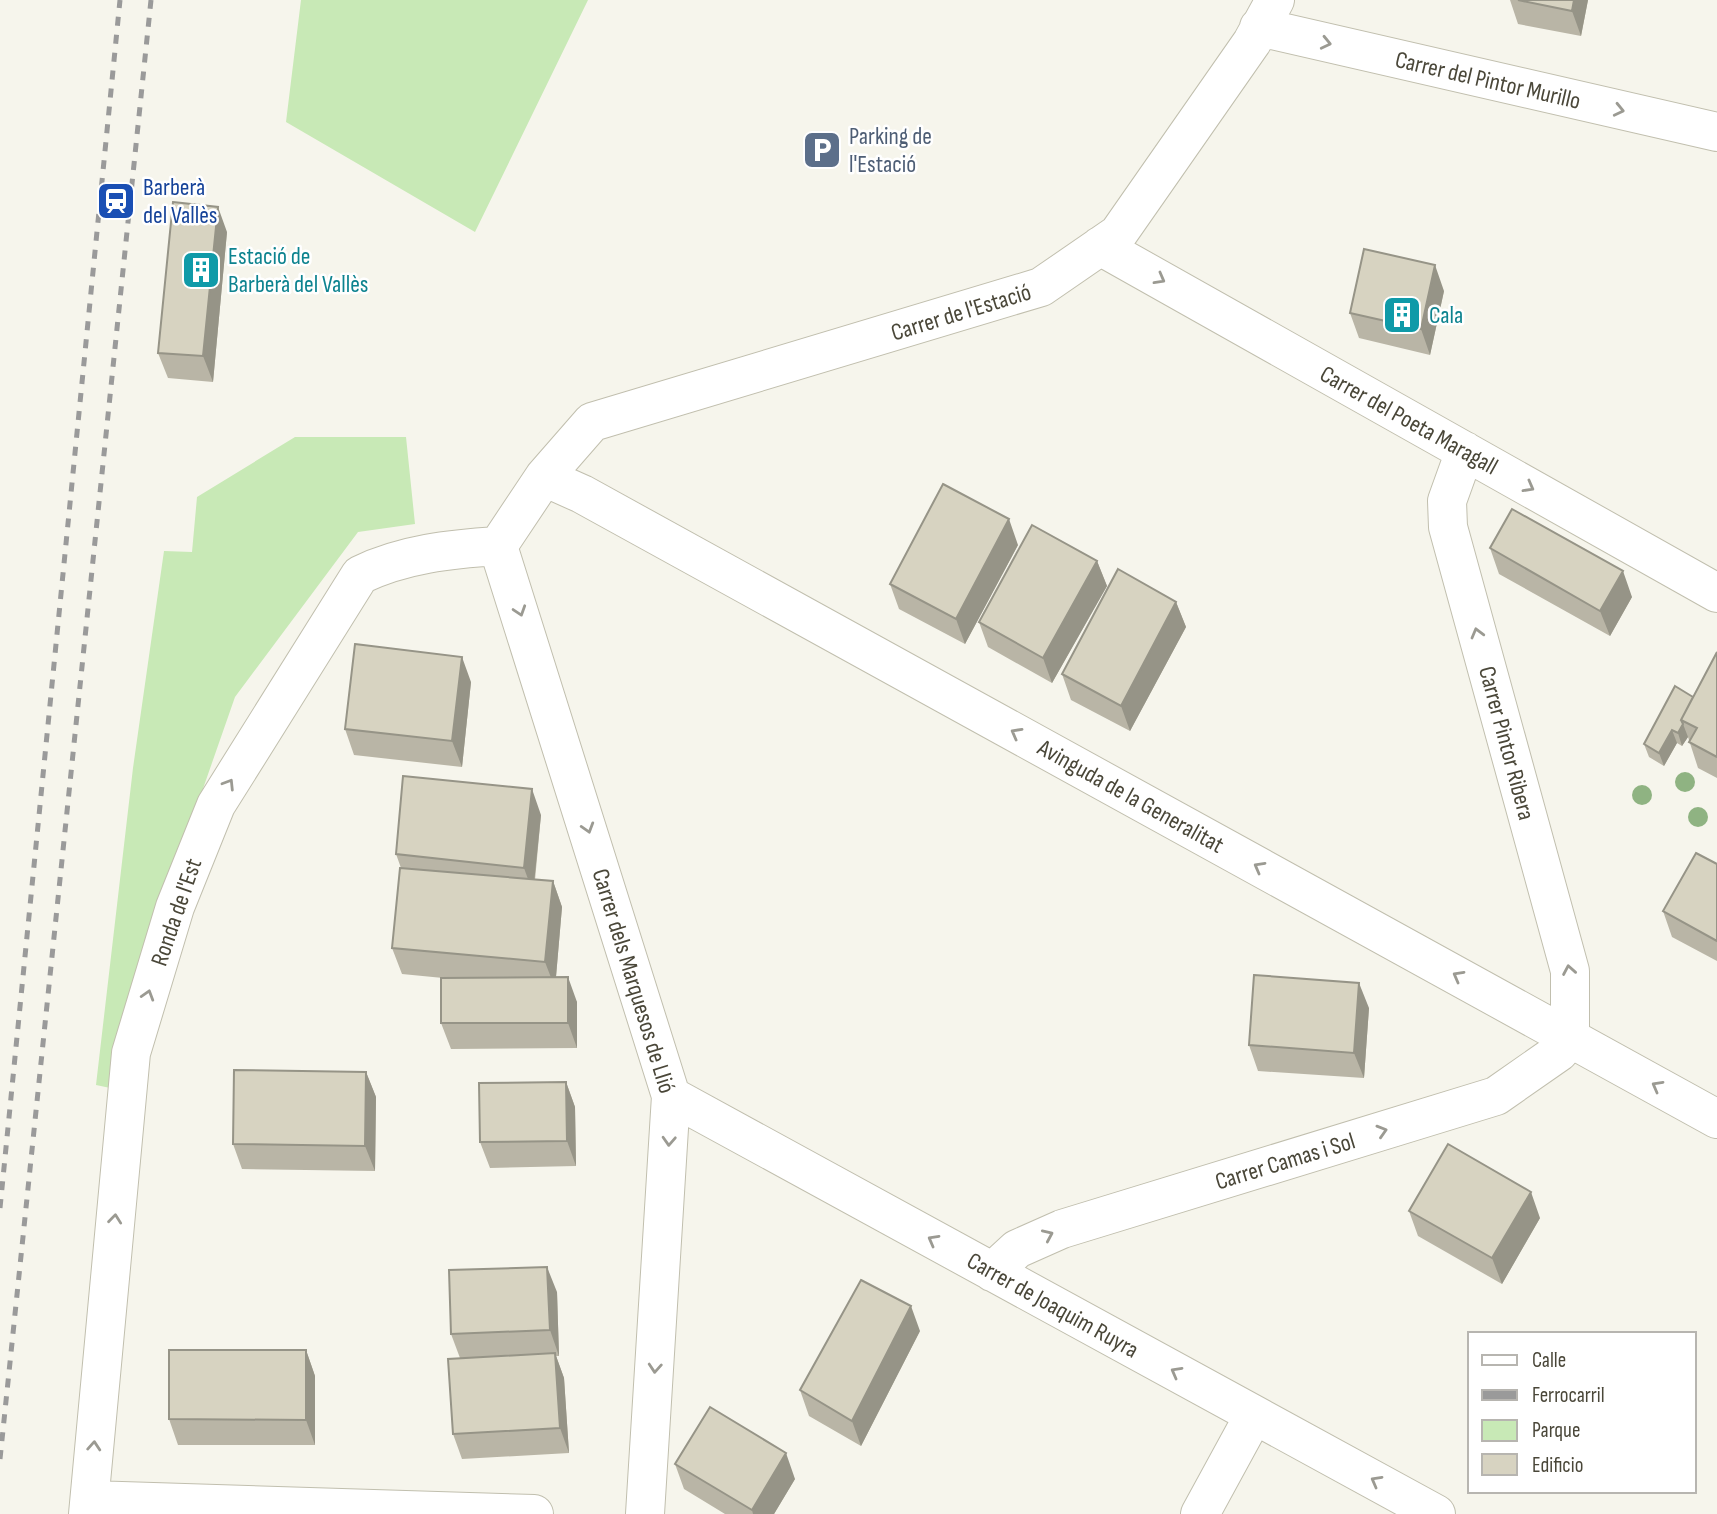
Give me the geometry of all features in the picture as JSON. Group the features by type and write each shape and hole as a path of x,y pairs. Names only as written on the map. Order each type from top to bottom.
{"street":[{"name":"Carrer del Pintor Murillo","path":"1267,14 1717,132"},
{"name":"Carrer de l'Estació","path":"544,477 592,422 1041,287 1118,234 1267,14"},
{"name":"Carrer del Poeta Maragall","path":"1100,246 1717,593"},
{"name":"Carrer Pintor Ribera","path":"1465,452 1447,501 1448,527 1570,971 1570,1038"},
{"path":"498,547 544,477"},
{"name":"Avinguda de la Generalitat","path":"544,477 582,494 1717,1119"},
{"name":"Carrer dels Marquesos de Llió","path":"498,547 671,1096 646,1514"},
{"name":"Ronda de l'Est","path":"89,1507 131,1053 175,907 216,805 360,575 380,565 450,549 498,547"},
{"name":"Carrer Camas i Sol","path":"992,1272 1017,1249 1062,1229 1496,1096 1559,1052 1570,1038"},
{"name":"Carrer de Joaquim Ruyra","path":"671,1096 1436,1514"},
{"path":"1199,1514 1254,1415"},
{"path":"89,1507 534,1514"}],"green space":[{"path":"301,0 588,0 475,232 286,122"},
{"path":"295,437 406,437 415,524 358,532 235,697 191,823 115,1089 96,1085 133,768 164,551 192,552 197,497"}],"building":[{"path":"1518,0 1574,0 1572,11"},
{"name":"Estació de Barberà del Vallès","path":"173,202 218,207 203,356 158,353"},
{"path":"1364,249 1435,265 1421,329 1350,313"},
{"path":"943,484 1009,519 956,619 890,584"},
{"path":"1512,509 1623,571 1600,611 1490,548"},
{"path":"1032,525 1097,561 1043,658 979,622"},
{"path":"1118,569 1176,602 1121,706 1062,674"},
{"path":"355,644 462,657 452,741 345,729"},
{"path":"1717,652 1717,757 1689,742 1697,728 1681,720"},
{"path":"1675,686 1693,697 1681,720 1683,724 1678,733 1672,730 1659,753 1644,744"},
{"path":"403,776 532,789 524,868 396,854"},
{"path":"1696,853 1717,864 1717,941 1663,911"},
{"path":"400,868 553,881 545,962 392,948"},
{"path":"1254,975 1359,983 1354,1053 1249,1045"},
{"path":"568,977 568,1023 441,1023 441,978"},
{"path":"234,1070 366,1072 365,1146 233,1144"},
{"path":"566,1082 567,1141 480,1142 479,1083"},
{"path":"1448,1144 1531,1192 1492,1258 1409,1211"},
{"path":"547,1267 550,1330 451,1334 449,1270"},
{"path":"861,1280 911,1306 852,1421 800,1390"},
{"path":"169,1350 306,1350 306,1420 169,1419"},
{"path":"555,1353 560,1428 453,1434 448,1359"},
{"path":"710,1407 786,1453 752,1510 675,1464"}],"railway":[{"path":"0,1208 120,0"},
{"path":"0,1459 151,0"}],"place":[{"name":"Parking de l'Estació","path":"822,150"},
{"name":"Barberà del Vallès","path":"116,201"},
{"name":"Estació de Barberà del Vallès","path":"201,270"},
{"name":"Cala","path":"1402,315"}]}
